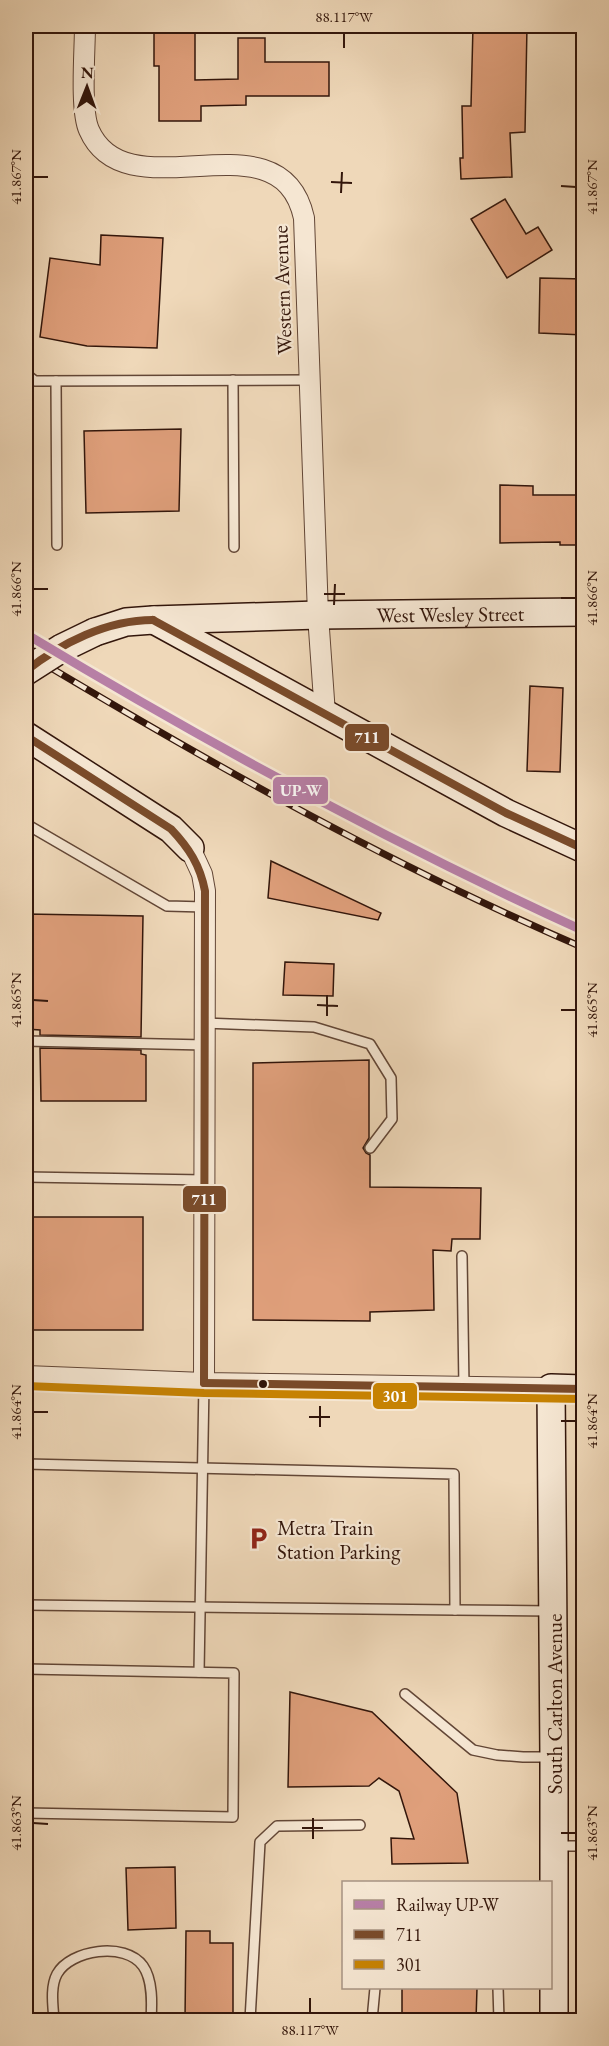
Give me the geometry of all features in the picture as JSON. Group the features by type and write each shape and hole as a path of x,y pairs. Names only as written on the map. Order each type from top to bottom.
{"street":[{"name":"Western Avenue","path":"86,26 85,114 88,129 103,151 128,164 144,167 233,165 254,168 282,179 301,203 304,218 318,615"},
{"name":"West Wesley Street","path":"26,671 62,648 95,632 126,622 318,615 584,612"},
{"path":"318,615 325,714"},
{"path":"153,620 506,813 584,849"},
{"path":"26,736 171,829 190,848 202,874 205,907 204,1383"},
{"path":"26,1376 204,1383 584,1389"},
{"name":"South Carlton Avenue","path":"551,1388 554,2020"}],"lane":[{"path":"26,374 35,381 310,380"},
{"path":"233,380 234,547"},
{"path":"56,381 57,545"},
{"path":"26,824 167,906 205,907"},
{"path":"204,1023 314,1027 370,1044 391,1078 392,1119 370,1148"},
{"path":"26,1041 205,1045"},
{"path":"26,1177 204,1180"},
{"path":"462,1256 464,1387"},
{"path":"199,1672 204,1383"},
{"path":"26,1464 454,1474 455,1610"},
{"path":"26,1605 553,1611"},
{"path":"26,1669 234,1673 233,1817 26,1813"},
{"path":"405,1695 473,1750 497,1755 554,1757"},
{"path":"250,2020 260,1842 277,1826 360,1825"},
{"path":"554,1846 584,1846"},
{"path":"54,2020 55,1977 64,1964 80,1955 98,1951 117,1952 133,1957 143,1966 149,1979 152,2020"},
{"path":"372,2020 375,1989"},
{"path":"498,1989 499,2020"}],"building":[{"path":"154,26 195,26 195,80 238,79 238,38 265,38 265,62 329,62 329,96 246,96 246,105 201,106 201,121 159,121 159,66 154,66"},
{"path":"473,26 527,26 525,132 510,133 512,177 461,179 462,106 471,106"},
{"path":"505,199 526,234 538,227 552,250 507,278 471,219"},
{"path":"101,235 163,238 157,348 87,346 40,337 50,258 100,265"},
{"path":"540,278 584,279 584,335 539,333"},
{"path":"181,429 179,511 86,513 84,431"},
{"path":"500,485 533,486 533,495 584,495 584,545 560,545 560,542 500,543"},
{"path":"530,686 563,688 560,772 527,771"},
{"path":"271,861 381,913 378,920 268,898"},
{"path":"26,914 143,916 141,1037 40,1035 40,1030 26,1029"},
{"path":"285,962 334,964 333,996 283,995"},
{"path":"40,1048 141,1050 141,1054 146,1055 146,1101 41,1101"},
{"path":"369,1060 369,1138 363,1148 370,1155 370,1187 481,1188 480,1239 452,1239 451,1251 433,1250 434,1310 370,1312 370,1321 253,1320 253,1063"},
{"path":"26,1217 143,1217 143,1330 26,1330"},
{"path":"290,1692 372,1712 457,1793 468,1863 392,1864 391,1838 414,1839 399,1791 379,1778 369,1786 288,1787"},
{"path":"175,1867 176,1928 128,1930 126,1868"},
{"path":"186,1931 210,1931 210,1943 233,1943 233,2020 185,2020"},
{"path":"402,1989 477,1989 476,2020 402,2020"}],"railway":[{"path":"26,653 300,810 440,882 584,948"}],"rail line":[{"name":"UP-W","path":"26,634 162,714 300,790 441,863 584,931"}],"transit line":[{"name":"711","path":"153,620 506,813 584,849"},
{"name":"711","path":"26,671 54,651 85,635 119,624 153,620"},
{"name":"711","path":"26,736 171,829 193,857 203,882 205,891 204,1383"},
{"name":"711","path":"204,1383 584,1389"},
{"name":"301","path":"26,1386 204,1393 584,1399"}],"place":[{"name":"Metra Train Station Parking","path":"259,1539"}]}
